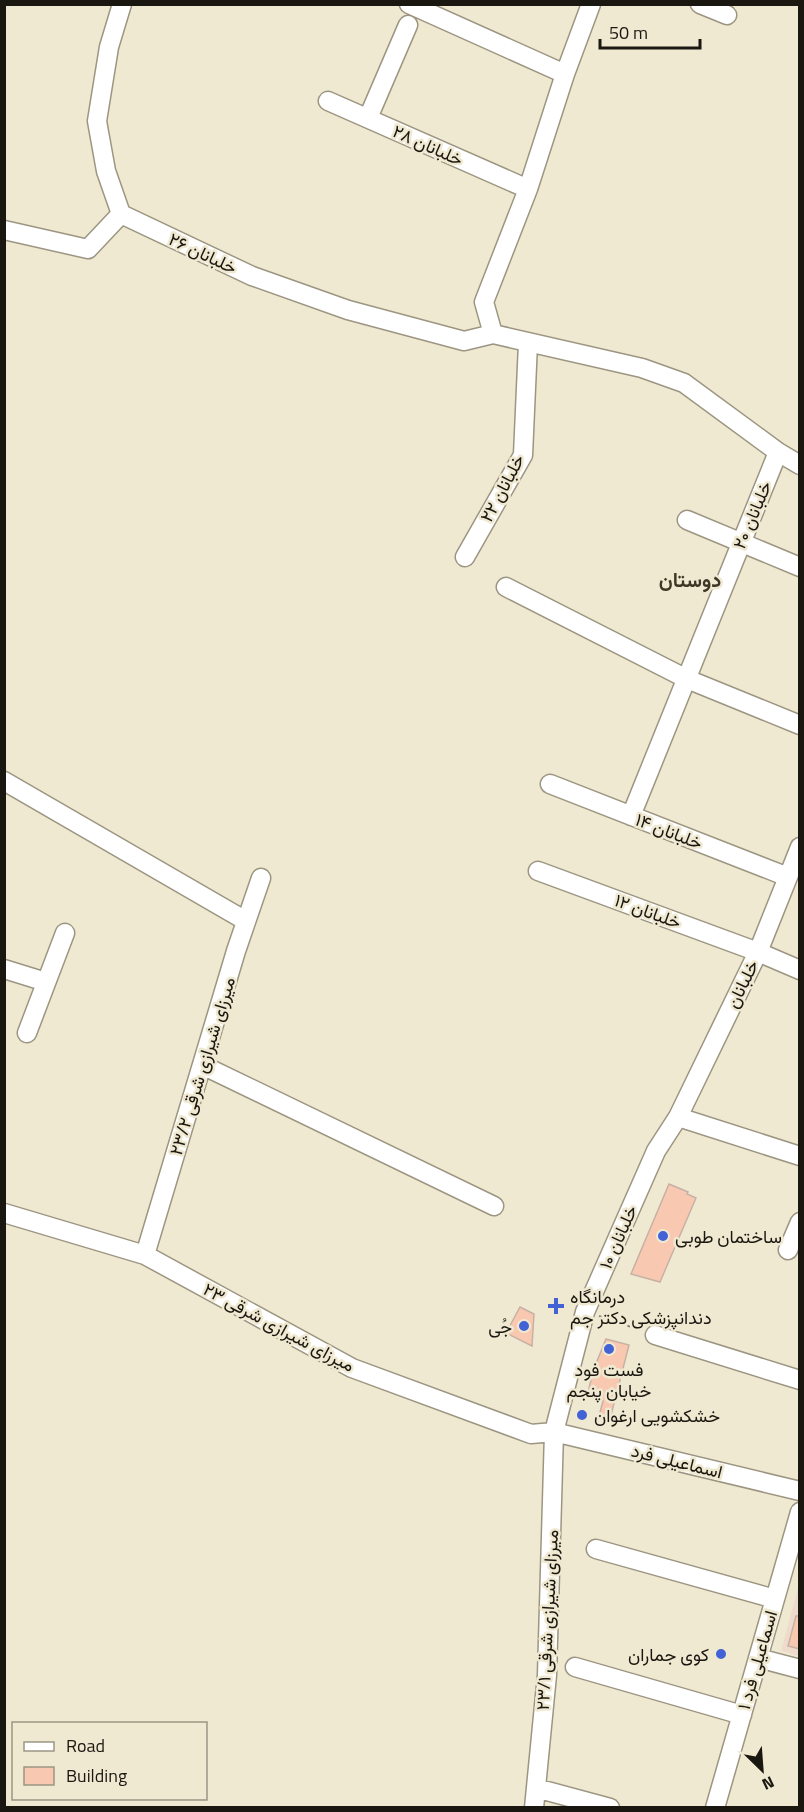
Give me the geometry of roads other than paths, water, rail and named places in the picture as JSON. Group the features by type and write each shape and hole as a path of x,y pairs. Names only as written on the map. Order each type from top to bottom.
{"street":[{"path":"4,230 88,249 121,214 105,171 97,121 109,47 123,4"},
{"path":"409,4 565,74"},
{"path":"591,4 565,74 528,189 484,302 493,334 642,368 684,382 778,452 800,465"},
{"path":"700,4 721,15 727,15"},
{"path":"368,118 408,25"},
{"name":"۲۸ خلبانان","path":"328,101 528,189"},
{"name":"۲۶ خلبانان","path":"121,214 252,276 348,310 464,341 493,334"},
{"name":"۲۲ خلبانان","path":"465,557 523,455 528,343"},
{"name":"۲۰ خلبانان","path":"631,816 778,452"},
{"path":"687,520 800,567"},
{"path":"506,587 687,679 800,725"},
{"path":"4,781 246,921"},
{"name":"۱۴ خلبانان","path":"550,784 788,877"},
{"name":"خلبانان","path":"678,1117 758,952 800,847"},
{"name":"۱۲ خلبانان","path":"538,871 758,952 800,970"},
{"name":"۲۳/۲ میرزای شیرازی شرقی","path":"145,1255 261,878"},
{"path":"27,1033 65,933"},
{"path":"4,969 46,982"},
{"path":"202,1065 494,1206"},
{"path":"678,1117 800,1156"},
{"name":"۱۰ خلبانان","path":"554,1432 585,1312 656,1151 678,1117"},
{"name":"۲۳ میرزای شیرازی شرقی","path":"4,1213 145,1255 352,1368 531,1434 554,1432"},
{"path":"788,1250 800,1222"},
{"path":"655,1335 800,1380"},
{"name":"اسماعیلی فرد","path":"554,1432 800,1491"},
{"name":"۲۳/۱ میرزای شیرازی شرقی","path":"534,1808 547,1675 554,1432"},
{"name":"۱ اسماعیلی فرد","path":"715,1808 800,1512"},
{"path":"596,1549 775,1599"},
{"path":"758,1658 800,1669"},
{"path":"575,1667 742,1715"},
{"path":"536,1788 610,1808"}],"place":[{"name":"ساختمان طوبی","path":"663,1236"},
{"name":"درمانگاه دندانپزشکی دکتر جم","path":"556,1306"},
{"name":"جُی","path":"524,1326"},
{"name":"فست فود خیابان پنجم","path":"609,1349"},
{"name":"خشکشویی ارغوان","path":"582,1415"},
{"name":"کوی جماران","path":"721,1654"}],"district":[{"name":"دوستان","path":"690,579"}]}
